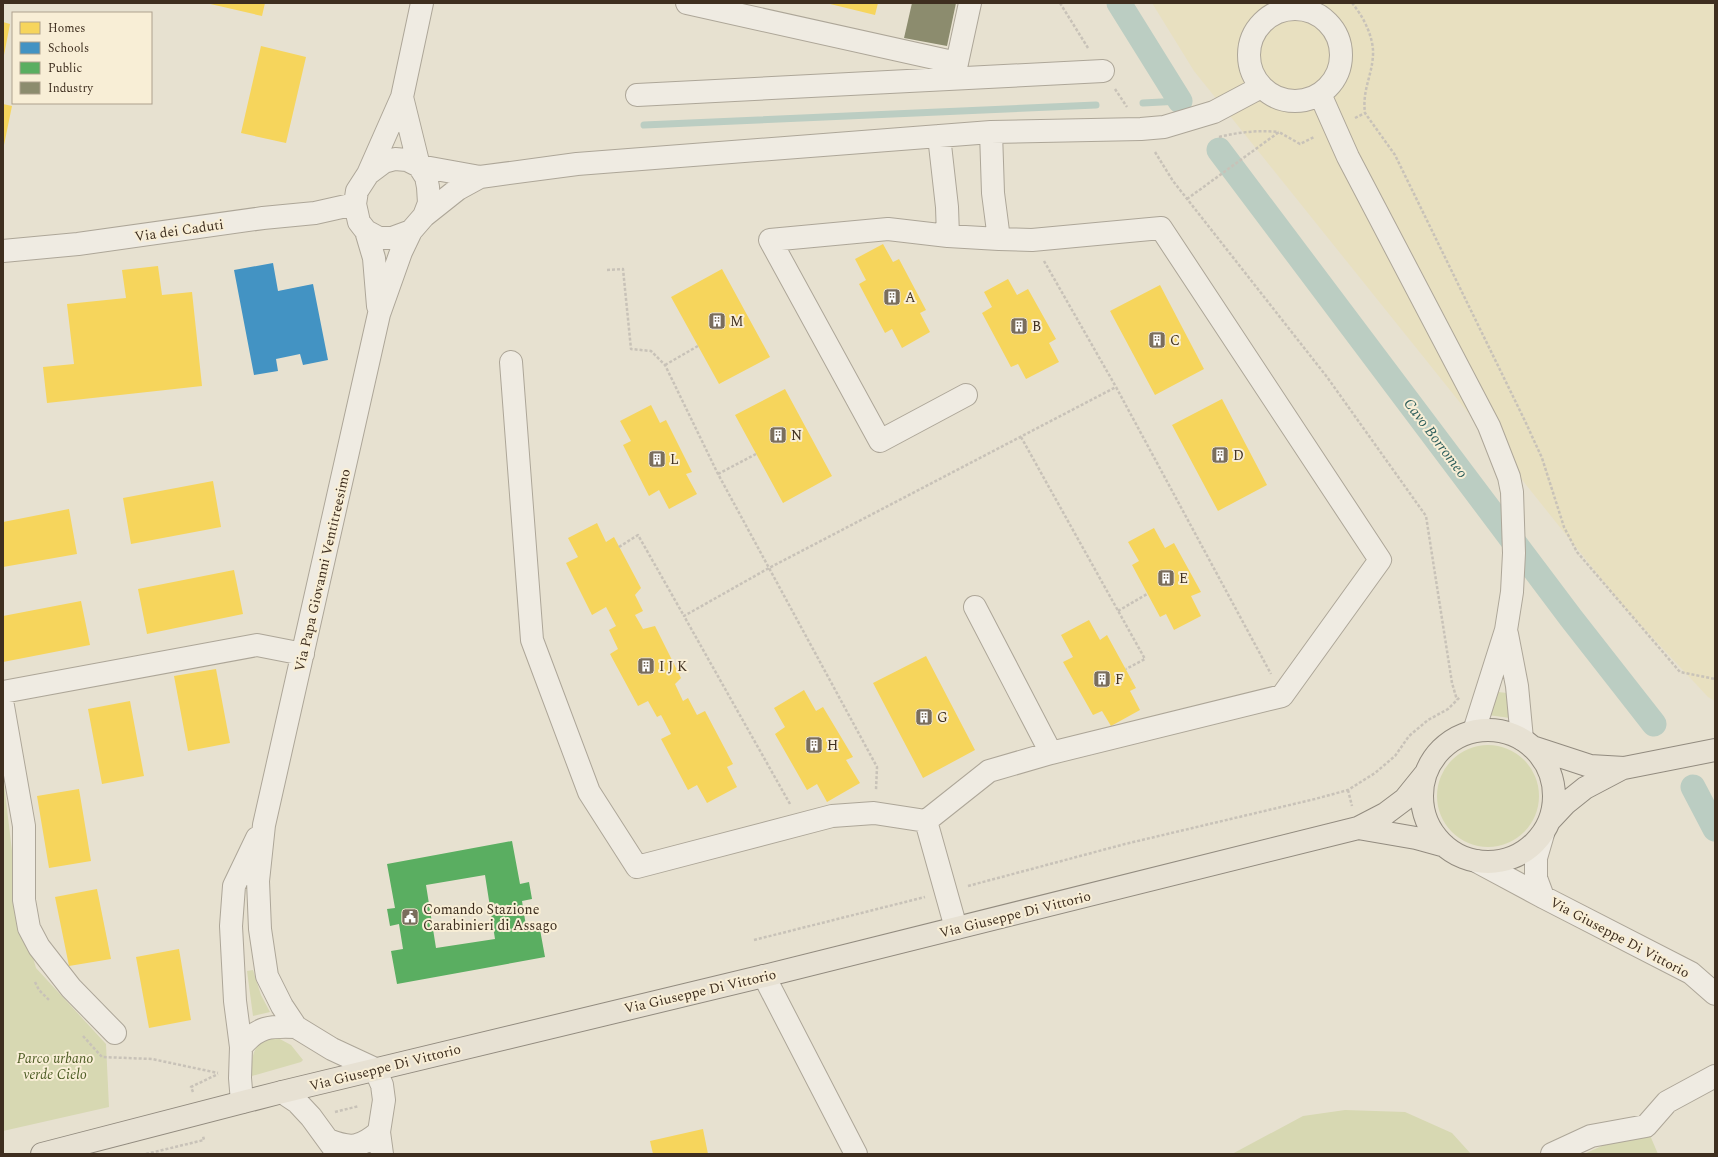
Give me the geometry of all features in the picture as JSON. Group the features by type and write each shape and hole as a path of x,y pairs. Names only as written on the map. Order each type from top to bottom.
{"main road":[{"path":"1624,768 1585,788 1565,804 1532,845 1514,857 1496,862 1476,861 1461,857 1445,846 1433,832 1424,813 1422,795 1426,773 1434,757 1452,740 1474,732 1500,731 1512,734 1527,743 1590,766 1624,768 1715,750"},
{"path":"1527,743 1545,763 1553,785 1554,801 1546,827"},
{"name":"Via Giuseppe Di Vittorio","path":"42,1154 282,1092 764,976 1358,828 1385,814 1405,799 1426,773"},
{"name":"Via Giuseppe Di Vittorio","path":"1358,828 1416,838 1445,846"}],"street":[{"path":"422,3 402,97 368,174 357,191 355,204 359,222 366,231 378,238 392,238 417,223 458,189 480,177"},
{"path":"687,3 957,63 970,3"},
{"path":"1305,7 1321,16 1332,27 1339,40 1342,56 1339,71 1331,84 1320,94 1305,100 1289,101 1274,96 1261,87 1253,75 1249,62 1249,47 1254,34 1274,8 1284,10 1305,7"},
{"path":"637,95 1103,71"},
{"path":"368,174 384,162 395,159 407,160 419,166 480,177 577,164 991,132 1141,129 1164,126 1214,112 1261,87"},
{"path":"1320,94 1348,157 1489,426 1509,477 1512,492 1514,553 1512,592 1506,630 1474,732"},
{"path":"402,97 419,166 426,177 428,187 429,204 417,223"},
{"path":"991,132 994,203 999,239"},
{"path":"939,136 947,207 948,236"},
{"name":"Via dei Caduti","path":"3,251 78,244 263,218 315,213 355,204"},
{"name":"Via Papa Giovanni Ventitreesimo","path":"375,1069 332,1049 296,1027 282,1006 267,976 260,928 258,881 264,825 379,314 401,252 417,223"},
{"path":"511,362 532,640 589,792 637,867 832,816 874,813 926,821 989,772 1051,753 1282,696 1380,560 1161,228 1032,240 948,236 888,229 770,240 880,441 966,395"},
{"name":"Via Papa Giovanni Ventitreesimo","path":"366,231 374,258 379,314"},
{"path":"975,607 1051,753"},
{"path":"1506,630 1527,743"},
{"path":"3,692 257,645 303,654"},
{"path":"3,706 24,826 24,900 29,928 39,947 71,988 115,1033"},
{"path":"926,821 956,928"},
{"name":"Via Papa Giovanni Ventitreesimo","path":"242,1102 240,1078 241,1048 235,1001 231,926 234,886 264,825"},
{"path":"1543,897 1536,878 1536,858 1546,827"},
{"name":"Via Giuseppe Di Vittorio","path":"1476,861 1691,973 1715,994"},
{"path":"764,976 856,1154"},
{"name":"Via Papa Giovanni Ventitreesimo","path":"241,1048 249,1038 258,1031 272,1026 296,1027"},
{"path":"375,1069 382,1084 384,1100 379,1132 382,1154"},
{"path":"1552,1154 1591,1136 1646,1126 1667,1102 1715,1076"},
{"path":"282,1092 298,1102 333,1147 357,1145 369,1141 379,1132"}],"path":[{"path":"1060,3 1173,181 1327,377 1426,516 1452,683 1458,700"},
{"path":"1352,3 1359,11 1369,34 1373,54 1363,101 1365,113 1395,155 1525,420 1542,458 1564,527 1577,552 1680,672 1715,679"},
{"path":"1217,137 1233,133 1260,130 1279,132 1300,144 1365,113"},
{"path":"1187,199 1279,132"},
{"path":"1156,152 1163,150"},
{"path":"1032,240 1116,387 1282,696"},
{"path":"607,270 623,269 631,349 651,350 665,365 718,474 877,767 874,813"},
{"path":"665,365 698,346"},
{"path":"684,616 769,568 1116,387"},
{"path":"1021,437 1144,659 1126,669"},
{"path":"718,474 756,454"},
{"path":"620,547 638,534 801,823"},
{"path":"1118,611 1147,594"},
{"path":"754,940 945,892 1126,844 1348,790 1375,773 1395,756 1409,736 1428,720 1448,709 1475,682 1490,684"},
{"path":"311,1117 384,1100"}],"shaded area":[{"path":"1152,3 1715,3 1715,701 1708,697 1624,607 1194,71"}],"green space":[{"path":"1498,692 1507,693 1510,718 1488,715"},
{"path":"1488,745 1508,749 1516,753 1524,760 1531,768 1535,776 1539,796 1535,816 1531,824 1524,832 1516,839 1508,843 1488,847 1468,843 1460,839 1452,832 1445,824 1441,816 1437,796 1441,776 1445,768 1452,760 1460,753 1468,749"},
{"name":"Parco urbano verde Cielo","path":"3,776 19,909 36,968 106,1044 109,1107 3,1131"},
{"path":"253,970 261,995 270,1012 253,1016 247,971"},
{"path":"266,1037 278,1038 291,1045 303,1060 301,1062 252,1076 253,1054 261,1041"},
{"path":"1345,1110 1405,1112 1452,1133 1471,1154 1232,1154 1303,1116"},
{"path":"1646,1126 1658,1154 1584,1154"}],"building: Homes":[{"path":"206,3 265,3 262,16"},
{"path":"826,3 878,3 875,15"},
{"path":"3,22 10,24 4,55 3,55"},
{"path":"261,46 306,57 286,143 241,133"},
{"path":"3,104 12,106 4,145 3,145"},
{"name":"A","path":"883,244 893,262 899,259 926,310 920,313 930,332 902,348 892,329 885,333 859,284 866,280 855,259"},
{"path":"158,266 162,295 192,292 202,386 47,403 43,367 74,364 67,304 126,298 122,270"},
{"name":"M","path":"722,269 770,357 719,384 671,297"},
{"name":"B","path":"1008,279 1017,295 1028,289 1056,339 1049,343 1059,362 1026,379 1018,364 1011,367 982,313 992,307 984,292"},
{"name":"C","path":"1160,285 1204,369 1155,395 1110,311"},
{"name":"N","path":"785,389 832,476 783,503 735,415"},
{"name":"D","path":"1222,399 1267,485 1218,511 1172,425"},
{"name":"L","path":"651,405 660,423 666,420 692,472 686,474 697,494 669,509 659,490 649,496 623,445 631,441 620,421"},
{"path":"213,481 221,527 131,544 123,498"},
{"path":"69,509 77,554 3,567 3,522"},
{"name":"I J K","path":"597,523 606,542 614,537 641,588 635,595 643,611 635,615 643,629 655,626 681,678 675,684 683,701 688,698 697,715 705,711 733,764 727,767 737,787 707,803 697,785 688,790 661,739 671,734 661,715 657,717 648,701 638,706 610,654 618,649 609,630 616,626 606,607 592,615 566,563 578,557 568,538"},
{"name":"E","path":"1154,528 1165,548 1174,543 1201,592 1191,596 1201,616 1174,630 1166,614 1160,617 1132,565 1139,561 1128,542"},
{"path":"234,570 243,614 147,634 138,589"},
{"path":"81,601 90,645 3,662 3,616"},
{"name":"F","path":"1089,620 1100,640 1107,635 1136,688 1130,691 1140,710 1111,726 1102,711 1093,715 1063,662 1073,657 1061,635"},
{"name":"G","path":"926,656 975,750 923,778 873,683"},
{"path":"216,669 230,743 188,751 174,676"},
{"name":"H","path":"804,690 816,711 823,707 853,757 846,760 860,783 827,802 817,784 807,790 775,734 785,727 774,708"},
{"path":"130,701 144,776 102,784 88,709"},
{"path":"79,789 91,861 49,868 37,796"},
{"path":"97,889 111,959 69,966 55,897"},
{"path":"179,949 191,1020 149,1028 136,957"},
{"path":"703,1129 708,1154 653,1154 650,1141"}],"building: Schools":[{"path":"273,263 278,291 313,284 328,360 303,365 300,354 276,359 278,371 254,375 234,270"}],"building: Public":[{"name":"Comando Stazione Carabinieri di Assago","path":"512,841 520,884 529,882 532,899 522,901 526,926 539,924 545,957 397,984 391,951 403,949 399,924 390,926 387,909 395,908 387,864","holes":["485,875 495,939 436,948 426,885"]}],"building: Industry":[{"path":"912,3 956,3 947,46 904,38"}],"waterway":[{"name":"Cavo Borromeo","path":"1119,3 1180,101"},
{"path":"1143,103 1180,101"},
{"path":"644,125 1096,105"},
{"name":"Cavo Borromeo","path":"1219,150 1571,618 1654,724"},
{"name":"Cavo Borromeo","path":"1693,787 1715,829"}],"place":[{"name":"A","path":"892,297"},
{"name":"M","path":"717,321"},
{"name":"B","path":"1019,326"},
{"name":"C","path":"1157,340"},
{"name":"N","path":"778,435"},
{"name":"D","path":"1220,455"},
{"name":"L","path":"657,459"},
{"name":"E","path":"1166,578"},
{"name":"I J K","path":"646,666"},
{"name":"F","path":"1102,679"},
{"name":"G","path":"924,717"},
{"name":"H","path":"814,745"},
{"name":"Comando Stazione Carabinieri di Assago","path":"410,917"}]}
